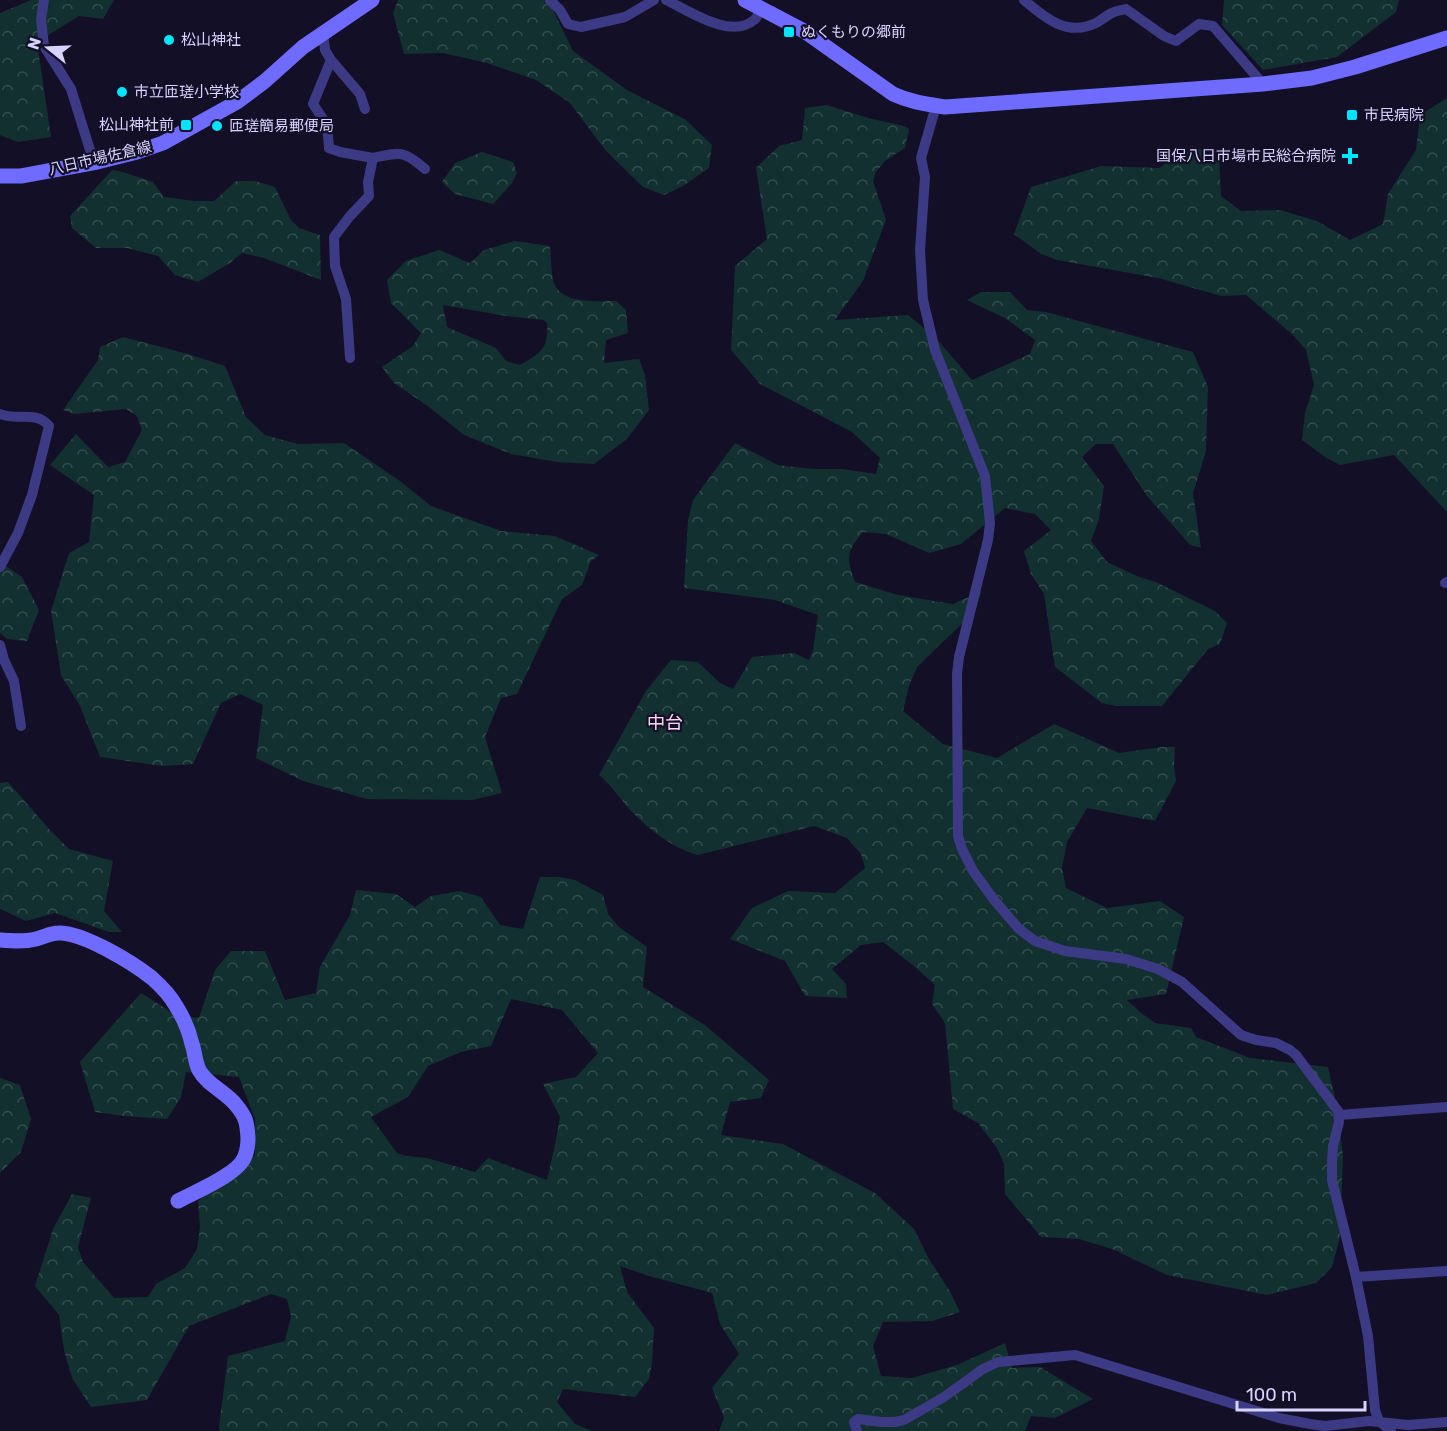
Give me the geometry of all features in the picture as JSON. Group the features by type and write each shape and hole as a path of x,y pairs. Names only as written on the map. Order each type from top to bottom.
{"street":[{"path":"44,0 41,19 44,46 70,89 90,150 97,162"},
{"name":"八日市場佐倉線","path":"0,176 21,176 97,162 162,143 226,109 265,81 303,47 372,0"},
{"path":"550,0 560,10 568,24 581,27 625,17 654,0"},
{"path":"666,0 716,24 734,27 742,27 756,19 760,8"},
{"path":"746,0 804,31 893,94 906,100 936,106 956,107 1263,84 1312,78 1447,38"},
{"path":"1024,0 1048,20 1069,27 1083,28 1113,12 1126,9 1164,36 1176,41 1198,24 1213,26 1263,84"},
{"path":"323,34 325,50 360,94 365,109"},
{"path":"331,60 312,104 327,124 329,148 373,158 394,153 410,156 425,169"},
{"path":"936,106 921,158 925,177 920,250 924,300 935,350 985,476 990,523 957,674 958,836 962,849 973,871 995,901 1019,929 1035,941 1065,951 1126,959 1158,969 1182,982 1241,1035 1290,1050 1338,1111 1339,1122 1333,1146 1332,1180 1368,1336 1375,1410 1378,1421 1391,1431"},
{"path":"350,358 346,299 335,266 334,237 369,196 368,182 373,158"},
{"path":"0,414 35,417 49,426 32,495 18,532 0,567"},
{"path":"0,645 14,681 21,726"},
{"path":"0,940 24,941 56,932 84,939 115,954 146,974 166,992 177,1006 192,1042 199,1069 235,1103 242,1113 247,1121 248,1141 245,1157 237,1168 178,1201"},
{"path":"1339,1115 1447,1107"},
{"path":"1356,1277 1447,1271"},
{"path":"857,1431 854,1422 858,1419 882,1422 904,1420 944,1397 983,1369 998,1362 1075,1355 1279,1418 1310,1424 1360,1427 1378,1421 1408,1425 1447,1422"}],"green space":[{"path":"31,0 114,0 103,19 79,16 37,42 51,137 18,142 0,135 0,13"},
{"path":"398,0 548,0 573,51 627,90 686,120 712,145 709,168 683,186 664,195 643,187 606,151 570,103 536,80 487,63 443,53 404,54 393,13"},
{"path":"1224,0 1399,0 1396,12 1337,57 1263,70 1222,25"},
{"path":"1447,98 1447,512 1394,455 1340,465 1302,440 1305,413 1314,385 1306,350 1293,335 1246,295 1221,296 1158,278 1057,260 1041,254 1014,234 1031,187 1101,166 1159,168 1192,146 1219,157 1221,196 1241,211 1280,210 1317,221 1350,240 1383,224 1388,194 1416,150 1420,115"},
{"path":"827,105 909,129 905,148 885,161 876,172 873,181 886,220 863,281 835,320 908,315 935,337 972,380 1030,354 1035,340 1005,318 967,300 981,292 1010,292 1027,310 1046,312 1193,352 1208,387 1206,451 1193,493 1201,548 1190,545 1147,496 1113,444 1096,444 1082,457 1104,486 1099,519 1091,541 1107,562 1156,582 1215,611 1227,623 1220,644 1208,649 1162,706 1116,706 1102,703 1055,667 1044,594 1031,574 1024,551 1051,530 1035,514 1005,508 961,544 929,553 886,534 863,532 853,545 849,561 855,582 898,595 953,604 982,591 974,612 917,667 909,686 903,711 943,744 997,758 1054,724 1119,753 1175,747 1176,781 1155,821 1087,808 1067,842 1062,868 1066,888 1107,908 1160,901 1184,917 1166,994 1127,1000 1155,1023 1191,1028 1196,1037 1250,1058 1328,1067 1338,1111 1343,1156 1340,1237 1332,1267 1316,1283 1267,1295 1167,1275 1112,1249 1079,1239 1041,1237 1005,1194 1004,1164 997,1148 978,1123 953,1109 945,1023 932,1004 935,985 883,942 861,945 832,969 846,984 847,998 805,996 785,961 730,939 752,908 788,891 835,893 865,868 861,854 847,838 814,826 698,855 679,848 654,831 631,811 599,775 646,691 671,660 698,662 720,683 733,689 752,657 794,653 809,660 813,650 818,615 775,600 684,588 688,520 693,500 735,443 778,465 812,469 843,469 876,474 880,458 852,432 760,384 731,350 735,266 767,239 756,168 779,146 802,140 805,108"},
{"path":"482,152 513,162 517,173 512,183 493,204 455,194 442,182 455,163"},
{"path":"112,170 153,182 164,197 194,201 214,201 236,181 255,181 275,187 291,220 299,228 320,235 321,280 264,258 242,253 198,282 175,275 158,256 127,248 96,248 72,228 70,216"},
{"path":"515,241 550,246 553,280 563,294 579,300 616,301 626,310 628,333 606,340 604,363 639,359 645,375 649,410 627,439 594,464 557,462 511,454 464,435 394,383 382,367 413,346 421,333 391,303 387,280 406,261 439,250 470,263 484,250","holes":["443,305 544,320 547,323 545,345 542,350 520,365 506,361 496,348 447,327"]},
{"path":"123,337 225,366 246,417 265,435 298,444 344,443 400,481 431,506 501,531 555,536 599,555 591,561 582,585 562,599 517,694 501,698 485,737 502,793 472,800 367,799 303,781 256,758 263,705 240,694 221,703 193,764 162,766 100,757 80,706 61,675 51,611 69,553 89,542 94,495 50,465 76,434 108,467 125,462 142,430 137,416 126,409 75,414 63,410 98,360 100,347"},
{"path":"0,562 22,577 39,610 27,641 7,639 0,633"},
{"path":"8,782 69,849 113,861 104,911 122,932 109,932 55,913 26,921 0,909 0,783"},
{"path":"540,877 575,880 603,895 608,914 619,927 647,947 643,987 705,1025 769,1080 761,1098 730,1102 721,1135 783,1144 875,1193 914,1229 960,1312 932,1321 883,1322 873,1346 881,1376 912,1378 957,1365 1005,1343 1012,1368 1040,1367 1093,1399 1055,1418 1031,1416 1025,1431 719,1431 724,1418 712,1388 739,1354 720,1324 712,1293 620,1266 627,1292 654,1328 652,1363 649,1379 635,1397 563,1389 557,1402 575,1424 592,1431 220,1431 228,1356 285,1341 291,1316 287,1299 271,1294 189,1326 147,1400 91,1407 72,1378 64,1350 59,1315 35,1286 53,1229 72,1194 91,1198 78,1247 83,1262 114,1298 148,1297 156,1284 185,1268 197,1249 200,1227 198,1201 255,1155 255,1119 239,1077 186,1072 181,1097 167,1119 95,1112 80,1062 141,993 174,1014 199,1018 215,970 231,951 265,951 285,1000 316,993 320,967 350,915 356,890 396,894 415,907 431,896 460,891 481,897 500,925 523,929","holes":["511,999 562,1010 598,1053 576,1077 543,1084 560,1117 547,1180 488,1158 475,1172 427,1158 397,1153 371,1117 408,1097 428,1066 461,1052 491,1046"]},
{"path":"0,1078 20,1085 31,1119 21,1152 0,1173"}],"place":[{"name":"ぬくもりの郷前","path":"789,32"},
{"name":"松山神社","path":"169,40"},
{"name":"市立匝瑳小学校","path":"122,92"},
{"name":"市民病院","path":"1352,115"},
{"name":"松山神社前","path":"186,125"},
{"name":"匝瑳簡易郵便局","path":"217,126"},
{"name":"国保八日市場市民総合病院","path":"1350,156"}],"district":[{"name":"中台","path":"665,723"}]}
